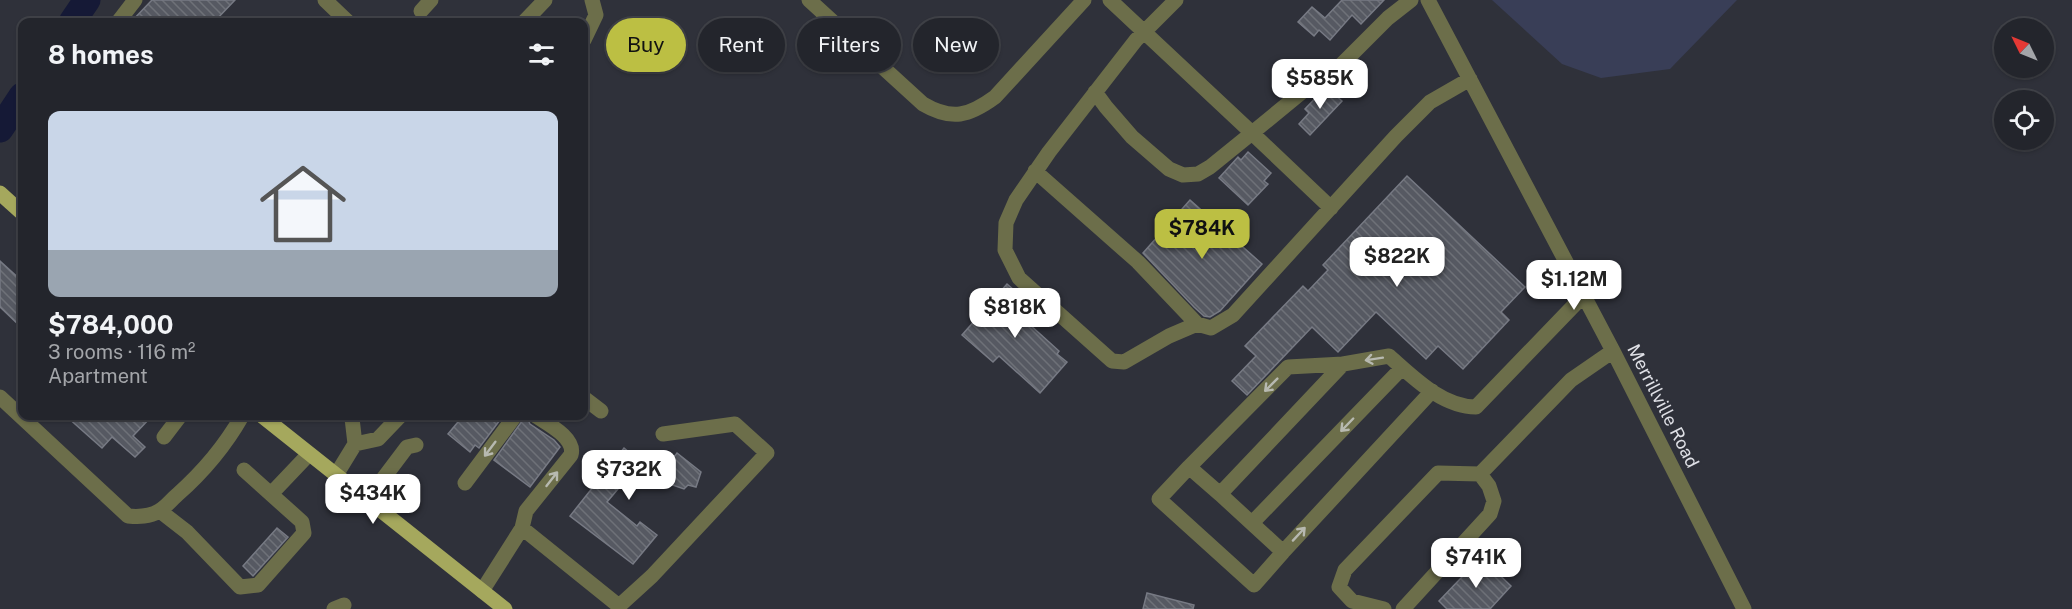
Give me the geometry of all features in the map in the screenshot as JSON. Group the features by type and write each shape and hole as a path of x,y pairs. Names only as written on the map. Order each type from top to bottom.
{"main road":[{"path":"2,195 18,205"},
{"path":"270,420 309,454 505,609"}],"street":[{"path":"121,18 135,0"},
{"path":"325,0 344,18"},
{"path":"528,18 545,0"},
{"path":"588,32 596,15 592,0"},
{"path":"809,0 923,104 936,112 956,116 977,110 995,97 1084,0"},
{"path":"1110,0 1331,208"},
{"path":"1176,0 1143,33 1035,171 1016,200 1006,223 1005,250 1019,278 1112,361 1124,362 1169,336 1197,324"},
{"path":"1095,92 1132,137 1169,169 1183,175 1198,174 1210,167 1302,92 1341,65 1388,18 1411,0"},
{"name":"Merrillville Road","path":"1428,0 1584,295 1744,609"},
{"path":"1035,171 1138,262 1197,324 1211,328 1233,315 1396,136 1430,102 1470,79"},
{"path":"1427,388 1254,585 1159,499 1288,367 1343,364 1389,356 1427,388 1451,402 1476,407 1584,295"},
{"path":"1384,609 1352,601 1339,587 1345,570 1438,473 1480,474 1571,380 1613,351"},
{"path":"1220,494 1343,364"},
{"path":"1252,523 1402,368"},
{"path":"0,397 18,414"},
{"path":"588,401 600,411"},
{"path":"25,420 128,516 141,517 160,511 192,482 213,458 240,420"},
{"path":"164,437 177,420"},
{"path":"336,475 354,444 352,420"},
{"path":"354,444 378,439 396,420"},
{"path":"465,483 512,420"},
{"path":"482,591 522,528 526,511 571,455 573,449 569,441 541,420"},
{"path":"522,528 618,608 652,576 767,453 735,424 663,434"},
{"path":"367,500 407,447 416,445"},
{"path":"272,494 309,454"},
{"path":"1190,466 1283,552"},
{"path":"160,511 187,532 240,587 258,585 304,533 302,522 244,470"},
{"path":"1403,609 1490,514 1494,501 1489,486 1480,474"}],"shaded area":[{"path":"1492,0 1737,0 1670,69 1601,78 1562,64"}],"building":[{"path":"152,0 235,0 218,18 135,18"},
{"path":"1342,0 1384,0 1361,24 1352,15 1330,40 1319,30 1314,36 1298,22 1312,7 1325,18"},
{"path":"1326,87 1342,101 1310,135 1299,124 1309,113 1305,109"},
{"path":"1248,152 1271,173 1264,181 1268,184 1248,205 1219,178 1238,157 1241,160"},
{"path":"1407,176 1525,287 1501,312 1509,320 1463,369 1438,346 1426,359 1376,312 1338,352 1312,327 1247,395 1232,381 1256,356 1245,346 1303,286 1308,291 1328,270 1323,265"},
{"path":"1190,200 1262,264 1220,311 1210,317 1204,316 1194,307 1143,253"},
{"path":"0,261 18,277 18,324 0,307"},
{"path":"1007,284 1038,311 1028,323 1059,351 1057,354 1067,362 1040,393 999,356 993,362 962,335"},
{"path":"70,420 148,420 133,436 145,447 135,457 112,437 102,448"},
{"path":"460,420 500,420 479,448 475,445 470,452 448,434"},
{"path":"523,420 528,420 560,447 530,487 494,460"},
{"path":"624,448 646,466 650,456 670,462 677,453 701,472 696,487 688,485 684,489 643,475 631,490 623,483 607,502 637,526 640,522 657,535 633,564 570,516"},
{"path":"277,528 288,537 253,576 243,566"},
{"path":"1481,557 1511,586 1490,609 1447,609 1439,601"},
{"path":"1147,593 1194,605 1193,609 1143,609"}],"waterway":[{"path":"75,18 87,0"},
{"path":"0,129 18,102"}]}
